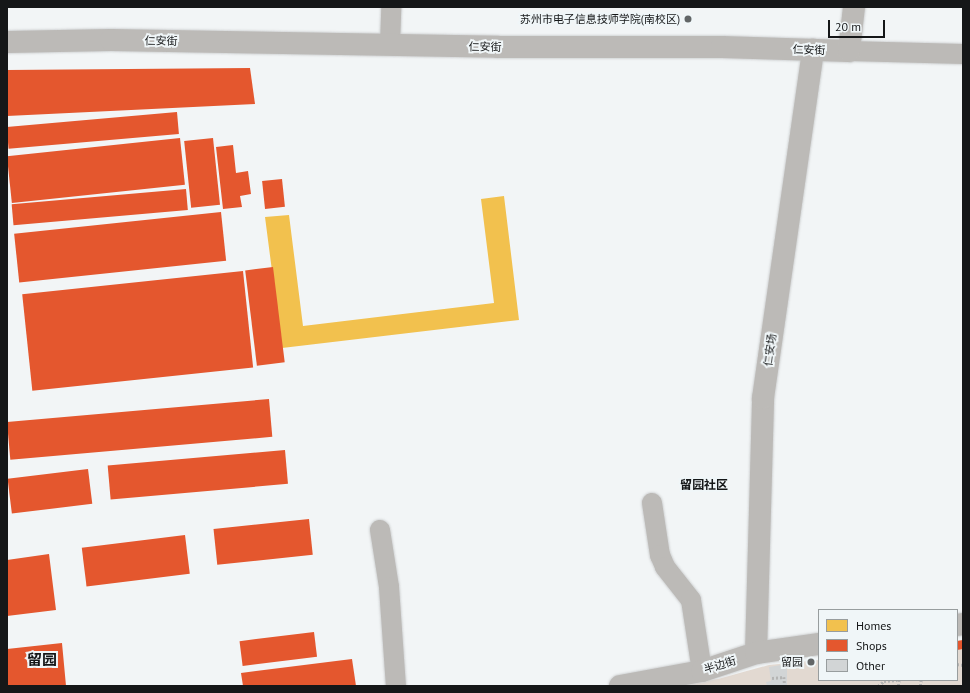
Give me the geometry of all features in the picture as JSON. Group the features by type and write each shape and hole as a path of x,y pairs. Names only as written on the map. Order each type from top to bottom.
{"street":[{"path":"390,45 391,7"},
{"path":"849,51 854,7"},
{"name":"仁安街","path":"7,42 111,40 813,50 963,54"},
{"name":"仁安场","path":"756,653 763,398 813,50"},
{"path":"652,503 662,561 691,600 702,671"},
{"path":"380,530 389,587 396,686"},
{"name":"半边街","path":"620,686 702,671 756,653 818,644"}],"path":[{"path":"772,678 784,677 785,686"}],"shaded area":[{"name":"留园","path":"963,640 963,686 653,686 718,679 769,665 818,660 818,681 958,681 958,641"}],"building: Homes":[{"path":"504,196 519,320 282,348 265,217 289,215 303,326 494,303 481,199"}],"building: Shops":[{"path":"250,68 255,104 7,116 7,70"},
{"path":"177,112 179,134 9,149 7,127"},
{"path":"180,138 185,185 12,203 7,156"},
{"path":"213,138 220,205 191,208 184,141"},
{"path":"233,145 236,173 248,171 251,194 240,196 242,207 223,209 216,147"},
{"path":"282,179 285,207 265,209 262,181"},
{"path":"186,189 188,210 13,225 12,204"},
{"path":"221,212 226,261 19,282 14,234"},
{"path":"273,267 285,362 257,366 245,270"},
{"path":"243,271 253,367 32,391 22,294"},
{"path":"269,399 272,437 10,460 7,422"},
{"path":"285,450 288,484 111,499 108,466"},
{"path":"88,469 92,504 12,514 8,479"},
{"path":"309,519 313,555 217,565 214,529"},
{"path":"185,535 190,574 87,586 82,548"},
{"path":"49,554 56,610 7,616 7,560"},
{"path":"314,632 317,657 243,666 240,641"},
{"path":"963,640 963,649 958,650 958,641"},
{"path":"62,643 66,686 7,686 7,649"},
{"path":"352,659 356,686 243,686 241,673"}],"building: Other":[{"path":"787,664 787,686 767,686 766,682 771,681 769,667"}],"place":[{"name":"苏州市电子信息技师学院(南校区)","path":"688,19"},
{"name":"留园","path":"811,662"}],"district":[{"name":"留园社区","path":"704,485"},
{"name":"留园","path":"42,660"}]}
